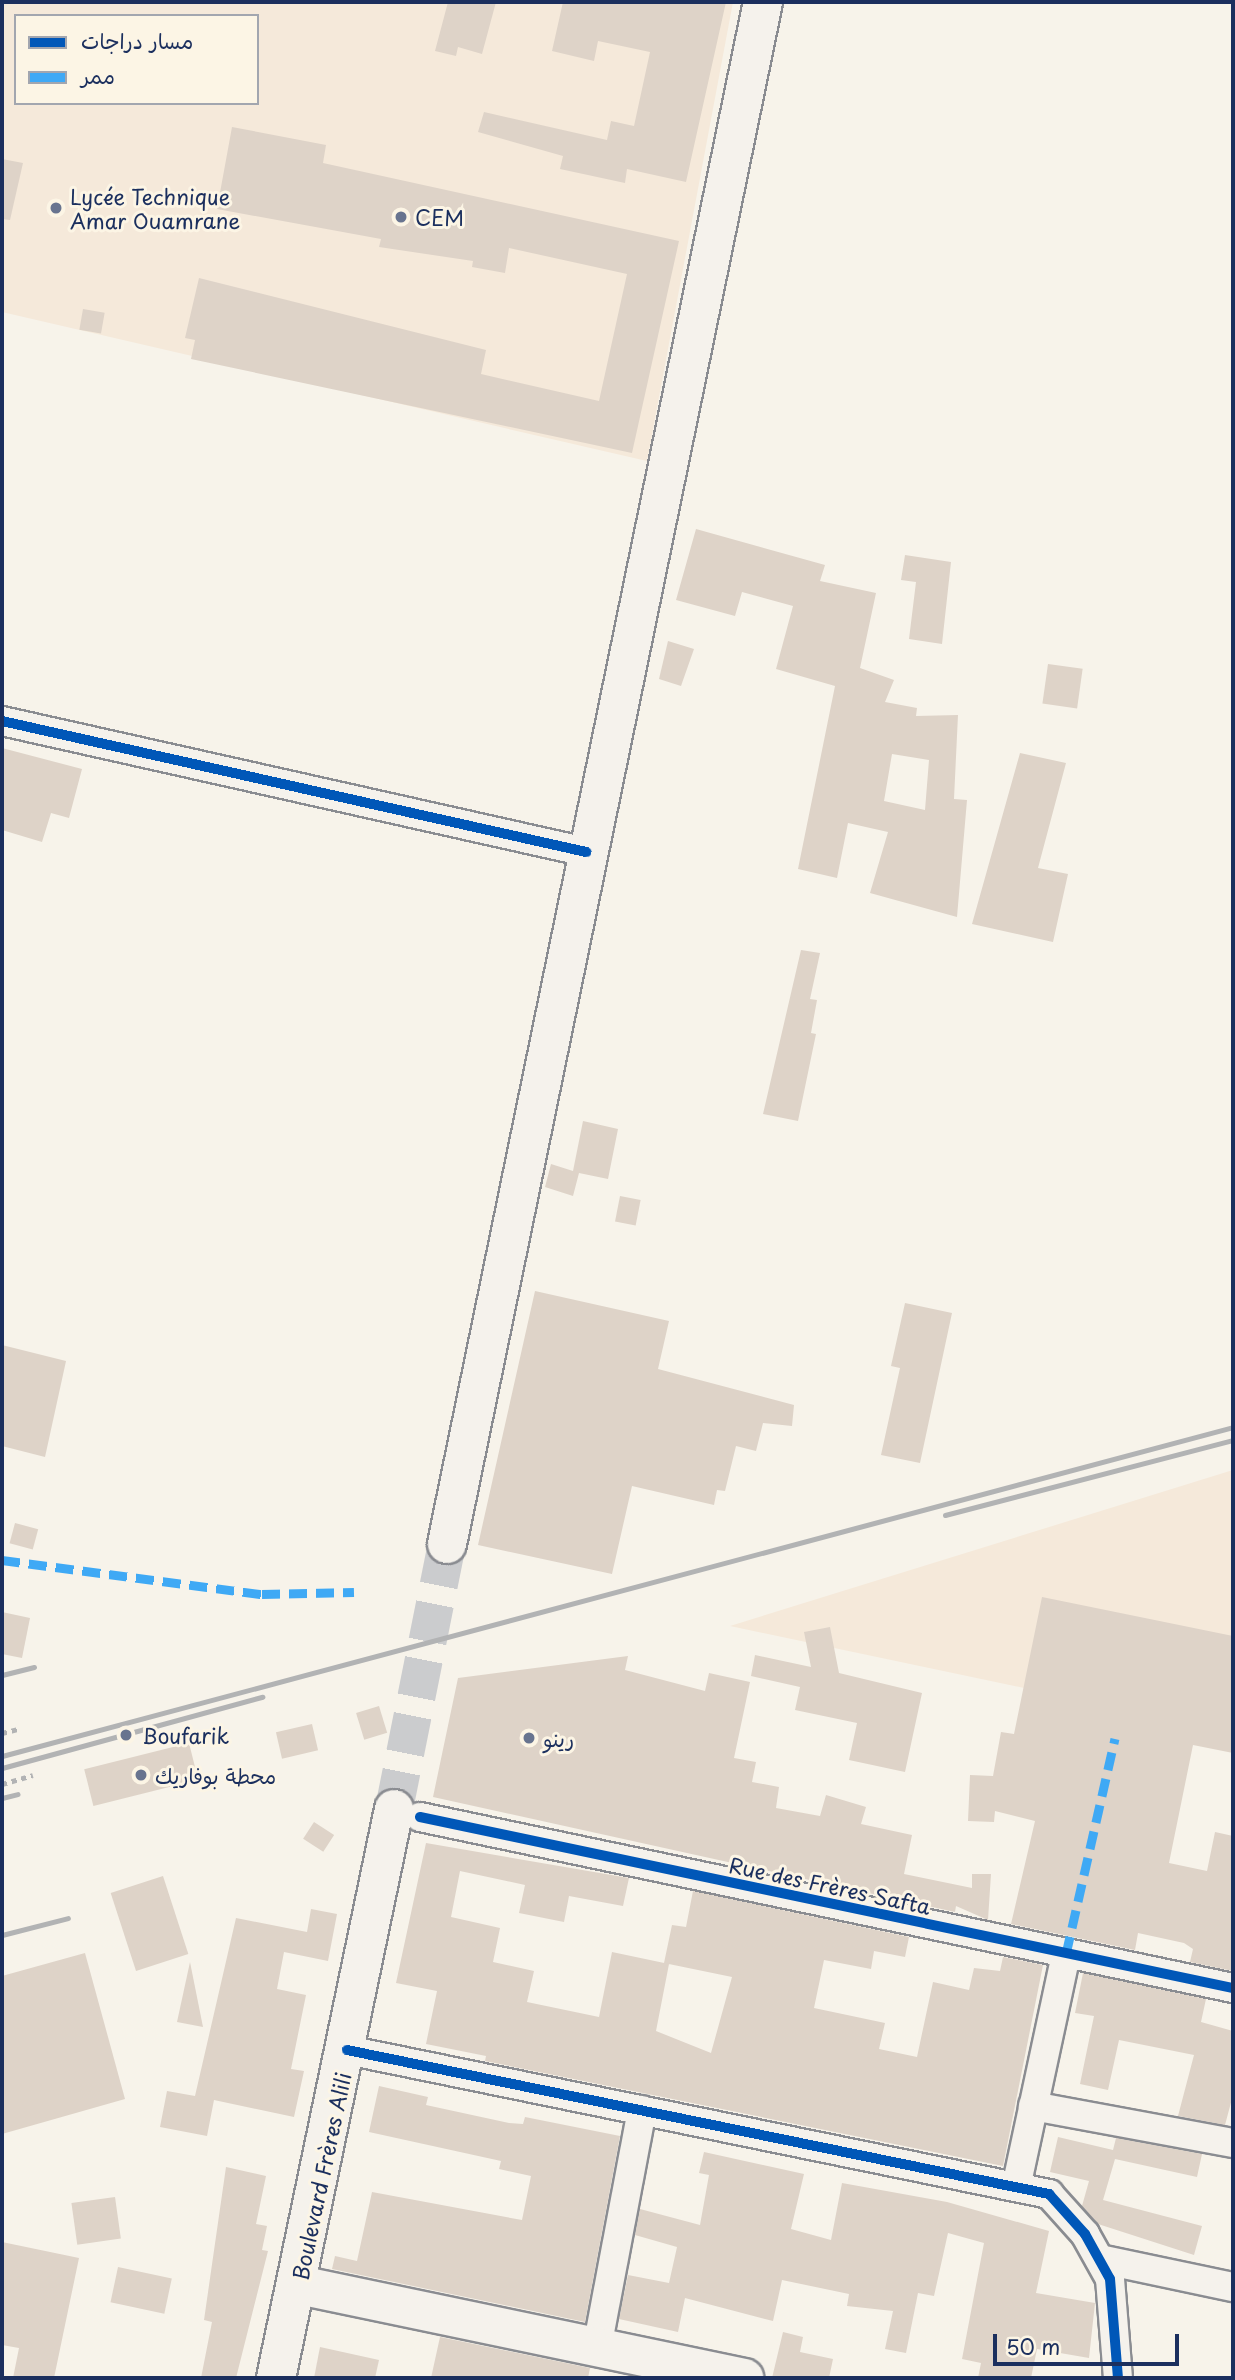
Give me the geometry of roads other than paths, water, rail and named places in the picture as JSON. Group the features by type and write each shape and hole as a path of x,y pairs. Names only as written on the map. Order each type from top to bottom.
{"main road":[{"path":"447,1544 586,852 763,2"},
{"name":"Boulevard Frères Alili","path":"276,2378 299,2285 347,2050 407,1813"},
{"path":"299,2285 744,2378"}],"street":[{"path":"2,721 586,852"},
{"name":"Rue des Frères Safta","path":"407,1813 1233,1988"},
{"path":"1017,2183 1066,1954"},
{"path":"347,2050 1017,2183 1062,2203 1100,2259 1115,2301 1118,2378"},
{"path":"1033,2106 1233,2143"},
{"path":"597,2348 642,2110"},
{"path":"1100,2259 1233,2287"}],"tunnel":[{"path":"394,1809 447,1544"}],"railway":[{"path":"2,1756 1233,1427"},
{"path":"945,1515 1233,1440"},
{"path":"2,1675 34,1667"},
{"path":"2,1768 262,1697"},
{"path":"2,1798 18,1794"},
{"path":"2,1935 68,1918"}],"place":[{"name":"Lycée Technique Amar Ouamrane","path":"56,208"},
{"name":"CEM","path":"401,217"},
{"name":"Boufarik","path":"126,1735"},
{"name":"رينو","path":"529,1738"},
{"name":"محطة بوفاريك","path":"141,1775"}]}
